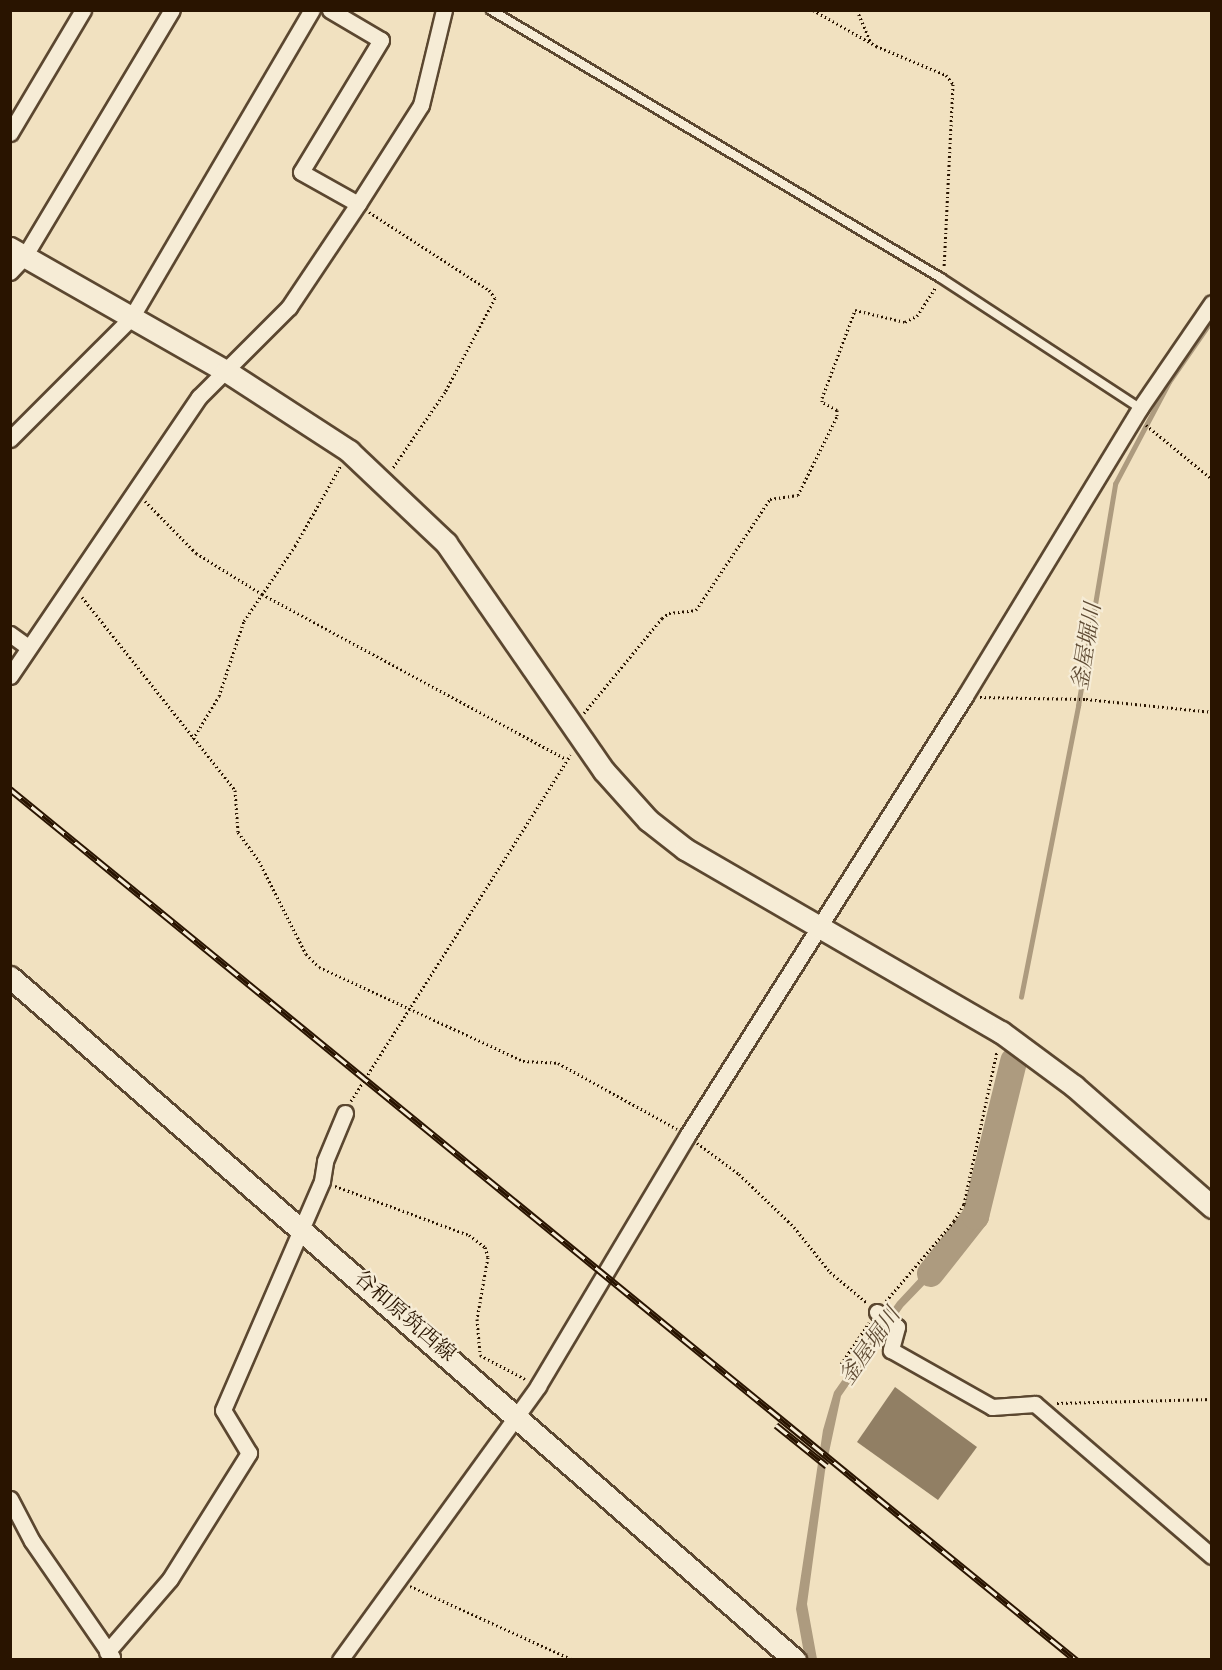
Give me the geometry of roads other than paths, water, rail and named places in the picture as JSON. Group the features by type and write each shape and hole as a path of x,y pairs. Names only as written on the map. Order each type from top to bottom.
{"street":[{"path":"10,133 83,10"},
{"path":"172,10 15,259 131,318 226,371 349,451 385,481 472,575 611,780 657,827 685,849 1001,1032 1074,1086 1212,1207"},
{"path":"11,438 131,318 312,10"},
{"path":"330,10 381,40 301,172 358,204"},
{"path":"10,676 134,490 199,398 289,307 358,204 421,105 444,10"},
{"path":"340,1659 400,1581 538,1386 687,1136 966,696 1137,412 1212,303"},
{"path":"10,634 28,647"},
{"name":"谷和原筑西線","path":"10,977 303,1228 795,1659"},
{"path":"11,1504 37,1549 110,1656 170,1579 249,1453 223,1410 303,1228 322,1181 325,1161 345,1113"},
{"path":"877,1312 897,1327 891,1350 993,1407 1035,1404 1212,1556"}],"lane":[{"path":"491,10 941,278 1137,412"}],"water":[{"path":"950,1245 958,1250 903,1307 841,1396 825,1471 807,1604 817,1659 805,1659 796,1609 823,1430 834,1392 897,1302"}],"waterway":[{"name":"釜屋堀川","path":"1021,997 1078,706 1115,484 1169,382 1212,320"},
{"name":"釜屋堀川","path":"930,1273 975,1216 1013,1061"}],"railway":[{"path":"10,789 1076,1660"},
{"path":"776,1425 827,1466"}]}
